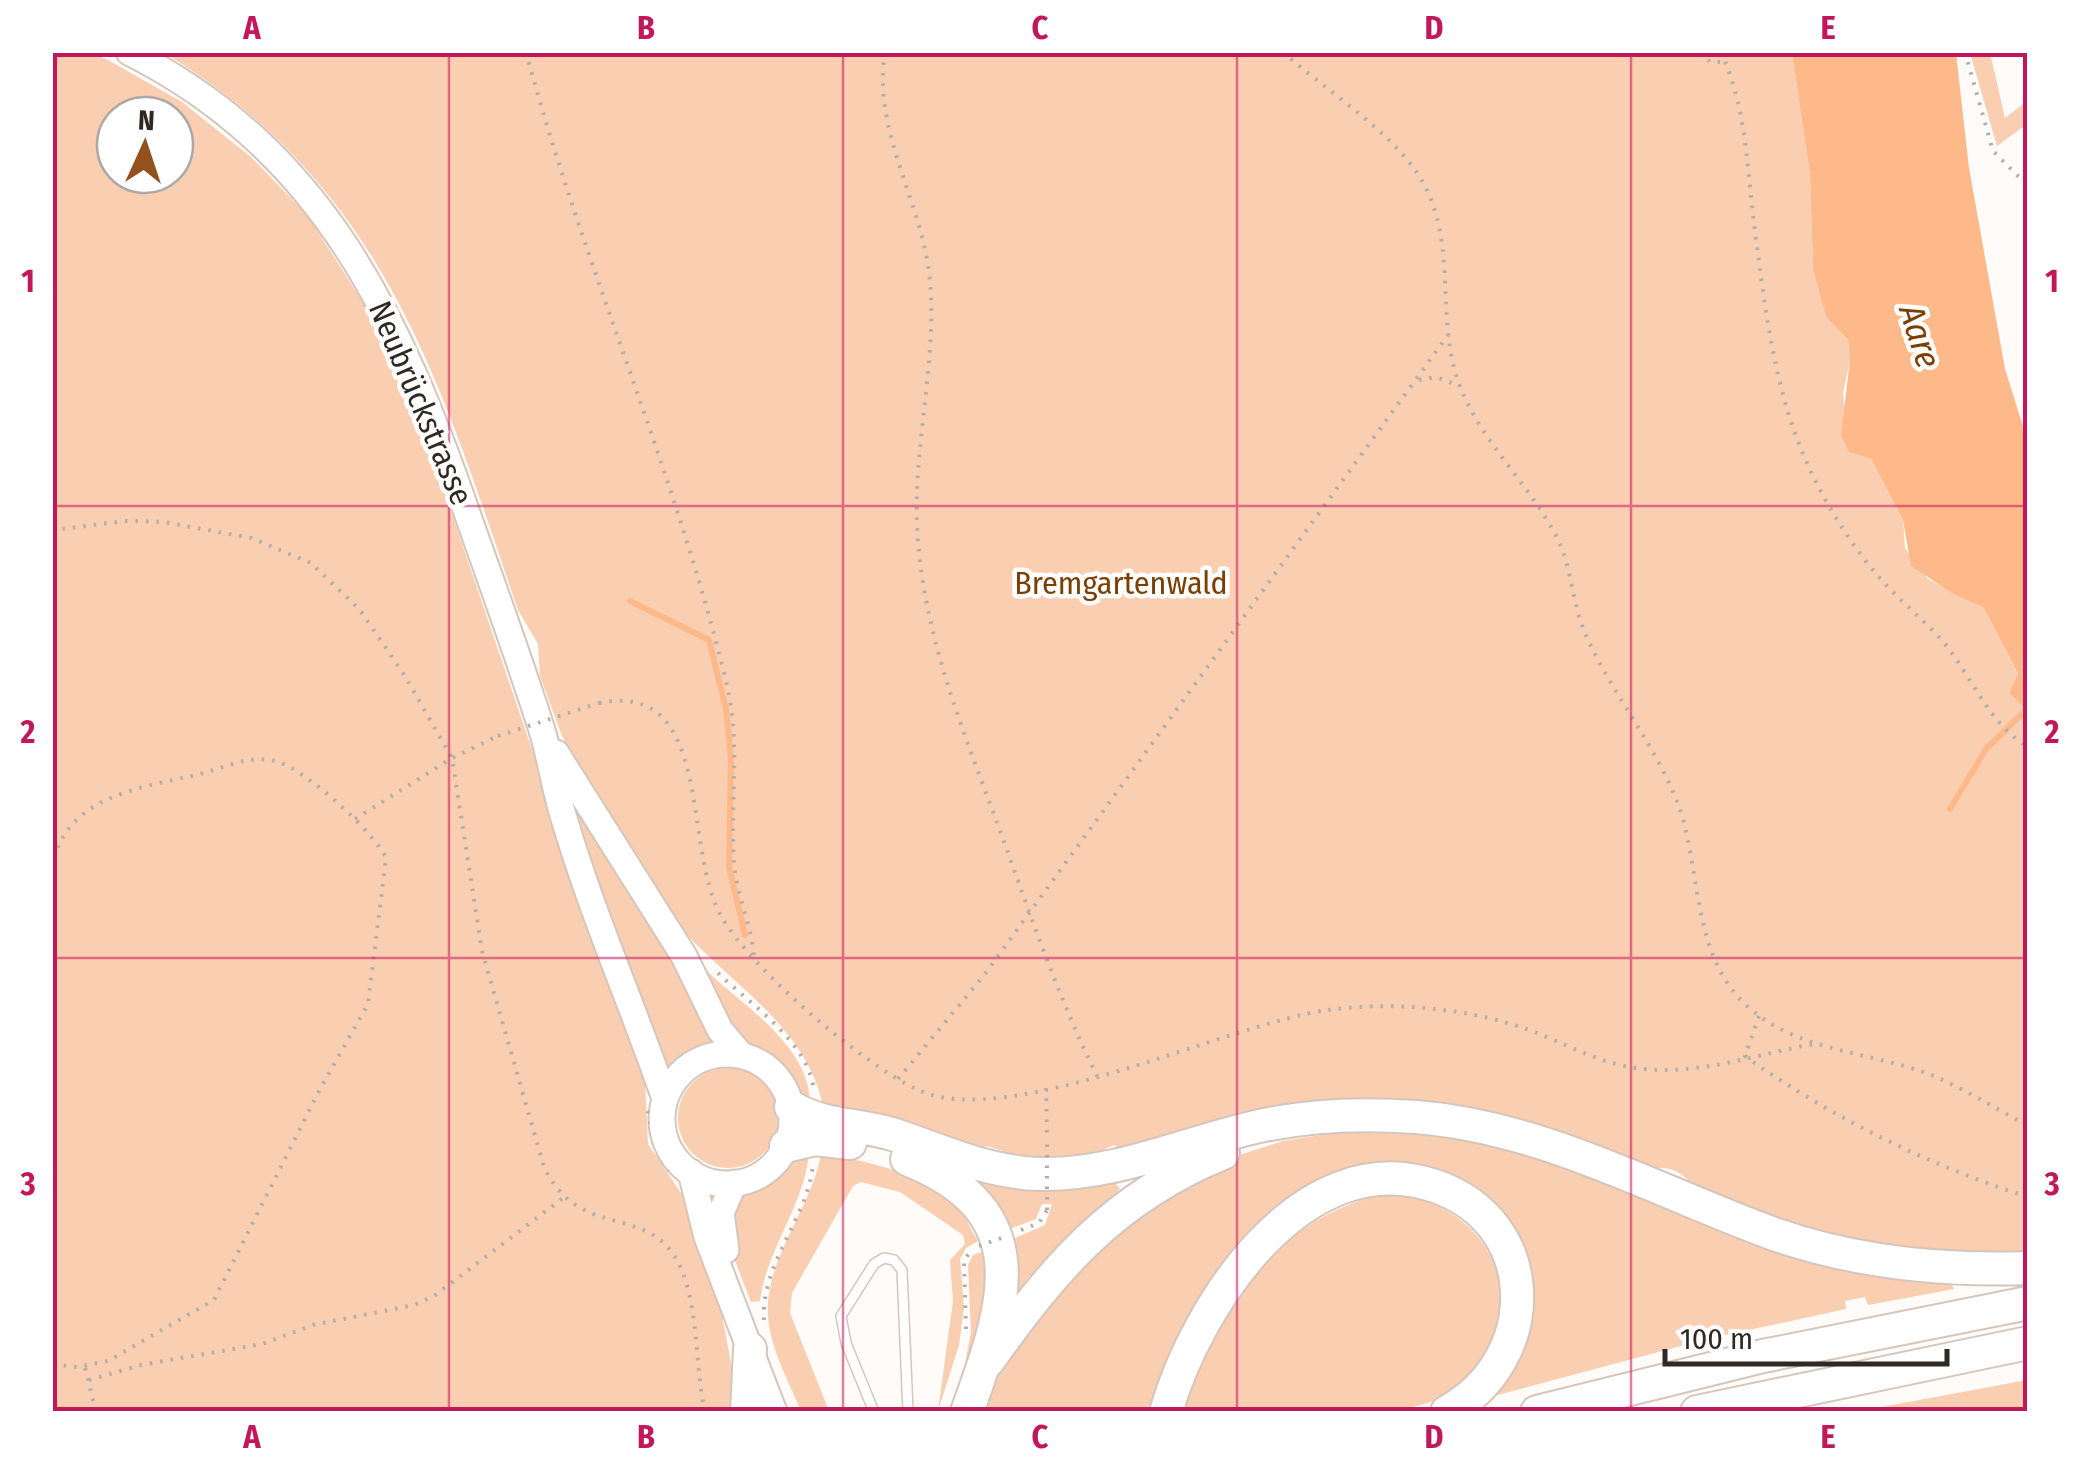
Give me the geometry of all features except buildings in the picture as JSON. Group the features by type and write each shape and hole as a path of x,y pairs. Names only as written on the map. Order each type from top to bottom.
{"highway":[{"path":"803,1106 816,1120 890,1134 966,1162 1034,1174 1123,1164 1282,1121 1431,1119 1510,1133 1604,1165 1778,1235 1854,1256 1938,1268 2028,1268"},
{"path":"976,1351 1073,1251 1148,1191 1195,1165 1253,1142 1358,1117"},
{"path":"800,1150 826,1139 879,1149 937,1174 976,1205 996,1237 1004,1273 1000,1314 976,1351 967,1412"},
{"path":"1166,1412 1204,1318 1229,1280 1269,1236 1338,1191 1400,1180 1438,1187 1468,1203 1495,1231 1515,1279 1518,1314 1508,1352 1478,1391 1448,1412"},
{"path":"1537,1412 1780,1352 2028,1303"},
{"path":"747,1412 757,1337"},
{"path":"1697,1412 2028,1343"},
{"path":"1729,1412 1772,1394"}],"main road":[{"name":"Neubrückstrasse","path":"128,52 192,89 260,143 319,206 384,306 434,420 542,730 563,816 657,1098"},
{"name":"Neubrückstrasse","path":"542,730 684,956 720,1030 740,1055"},
{"path":"683,1176 734,1183 759,1175 800,1150 803,1106 786,1093 768,1068 740,1055 709,1056 694,1062 657,1098 666,1140 707,1237 757,1337 774,1412"},
{"path":"734,1183 721,1213 723,1238 792,1412"}],"lane":[{"path":"874,1412 846,1342 842,1316 874,1264 884,1258 897,1262 902,1270 908,1412"}],"path":[{"path":"526,52 566,194 684,533 727,684 736,750 734,867 754,958"},
{"path":"885,52 882,95 886,127 930,280 917,470 917,524 926,599 956,710 1028,911 1097,1076"},
{"path":"1282,52 1404,154 1420,177 1442,235 1449,334 1461,389 1498,454 1554,531 1564,552 1584,630 1677,801 1699,907 1730,988 1759,1016 1814,1044 1933,1076 2028,1126"},
{"path":"1702,52 1710,62 1725,62"},
{"path":"1721,52 1740,104 1777,380 1798,449 1810,476 1868,564 1940,638 1991,715 2028,746"},
{"path":"1965,52 1993,151 2028,186"},
{"path":"898,1079 936,1036 1449,334"},
{"path":"1415,382 1436,377 1450,380 1461,389"},
{"path":"52,530 126,521 164,522 251,538 311,563 350,597 384,642 452,758 492,996 544,1167 563,1198 592,1216 649,1232 673,1254 692,1314 705,1412"},
{"path":"354,819 452,758 498,736 599,703 636,703 656,712 684,748 698,847 711,896 736,939 854,1049 898,1079 946,1098 1046,1088 1294,1016 1356,1006 1490,1020 1633,1068 1693,1069 1814,1044"},
{"path":"52,868 64,834 110,796 151,781 249,760 281,762 354,819 386,858 372,988 361,1022 320,1089 214,1300 108,1361 85,1366 52,1364"},
{"path":"708,962 804,1060 803,1106"},
{"path":"1745,1056 1759,1016"},
{"path":"1745,1056 1840,1118 2028,1197"},
{"path":"976,1351 964,1260 980,1246 1039,1224 1047,1210 1046,1088"},
{"path":"657,1098 653,1140 683,1176"},
{"path":"757,1337 770,1273 805,1198 800,1150"},
{"path":"88,1380 141,1365 262,1344 313,1325 414,1305 434,1296 563,1198"},
{"path":"85,1366 96,1412"}],"green space":[{"path":"52,53 91,53 170,95 95,95 95,195 195,195 195,112 251,157 307,215 368,310 442,485 645,1081 648,1144 683,1196 716,1283 740,1411 53,1411"},
{"name":"Bremgartenwald","path":"164,53 1792,53 1810,175 1813,270 1826,317 1848,340 1850,360 1843,393 1849,452 1871,459 1903,520 1905,548 1928,579 1983,607 2018,675 2009,693 2027,711 2027,1260 1986,1261 1831,1239 1698,1191 1670,1169 1649,1171 1530,1125 1444,1102 1353,1102 1262,1118 1128,1153 1114,1145 1076,1156 1007,1159 1003,1151 987,1146 982,1152 896,1119 823,1107 810,1069 788,1035 668,914 645,880 629,841 622,844 562,736 540,676 538,644 518,610 430,368 395,296 353,227 302,164 239,106"},
{"path":"1970,53 1990,53 2005,118 2027,101 2027,124 1997,146"},
{"path":"576,808 666,939 717,1038 713,1047 688,1056 672,1070 661,1070 619,954"},
{"path":"708,972 787,1046 807,1082 810,1103 776,1062 738,1039 703,976"},
{"path":"728,1068 747,1072 763,1083 774,1099 778,1118 774,1137 763,1153 747,1164 728,1168 709,1164 693,1153 682,1137 678,1118 682,1099 693,1083 709,1072"},
{"path":"1359,1129 1462,1134 1951,1283 1954,1289 1868,1305 1865,1297 1845,1301 1846,1309 1707,1339 1490,1397 1525,1289 1447,1182 1295,1207 1159,1411 980,1412 995,1374 1076,1259 1221,1161 1283,1141"},
{"path":"809,1153 800,1191 770,1263 760,1301 751,1302 730,1248 732,1203 769,1174"},
{"path":"821,1154 899,1172 938,1189 964,1214 978,1241 966,1248 960,1259 964,1308 959,1345 938,1411 953,1301 950,1260 965,1244 963,1235 900,1192 861,1182 853,1186 792,1293 790,1313 829,1411 801,1411 772,1340 769,1295 773,1275"},
{"path":"947,1166 1027,1189 1113,1180 1120,1189 1026,1280 1024,1295 1011,1316 1008,1241 1045,1225 1052,1204 1042,1204 1036,1219 1004,1231"},
{"path":"1383,1195 1423,1201 1456,1217 1481,1240 1496,1270 1502,1302 1497,1335 1479,1367 1448,1394 1425,1404 1394,1410 1320,1415 1182,1412 1209,1339 1239,1290 1259,1267 1280,1247 1329,1214"},
{"path":"982,1252 985,1301 962,1381 971,1332 968,1265 973,1255"},
{"path":"2027,1380 2027,1411 1860,1411"}],"water":[{"name":"Aare","path":"1792,53 1956,53 1969,168 2005,369 2027,439 2027,711 2009,693 2018,674 1983,607 1955,595 1911,566 1903,520 1871,459 1849,452 1841,435 1850,360 1848,340 1826,317 1813,270 1810,175"}],"waterway":[{"path":"630,601 709,640 726,709 731,759 729,867 745,935"},
{"path":"1950,809 1986,749 2028,708"}]}
